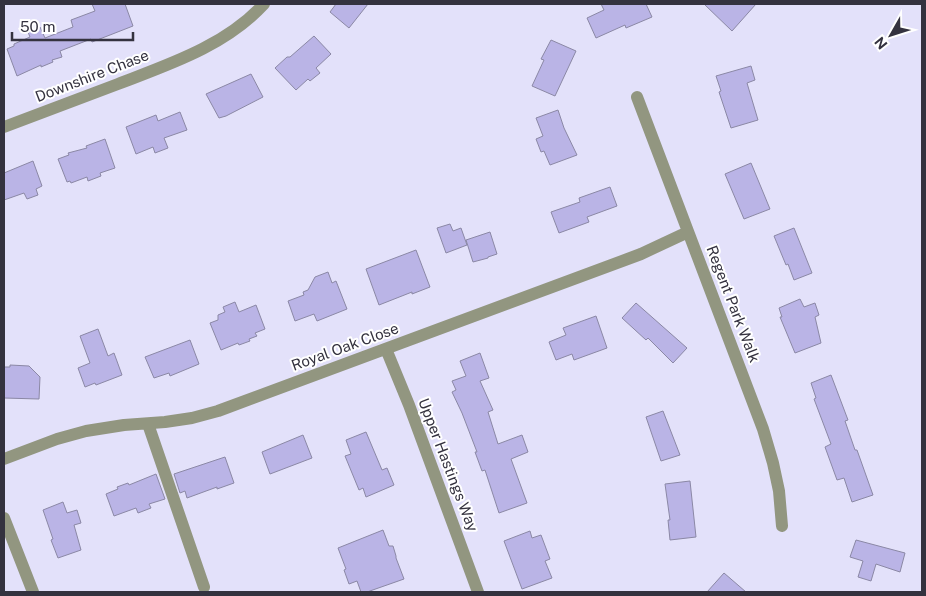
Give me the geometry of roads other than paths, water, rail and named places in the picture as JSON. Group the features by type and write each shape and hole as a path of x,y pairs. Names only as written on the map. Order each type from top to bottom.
{"street":[{"name":"Downshire Chase","path":"4,127 181,60 237,28 264,4"},
{"name":"Regent Park Walk","path":"637,97 763,428 779,491 782,526"},
{"name":"Royal Oak Close","path":"4,459 57,439 86,431 192,418 218,412 632,257 688,232"},
{"name":"Upper Hastings Way","path":"386,349 478,592"},
{"path":"148,424 204,587"},
{"path":"4,518 33,592"}]}
